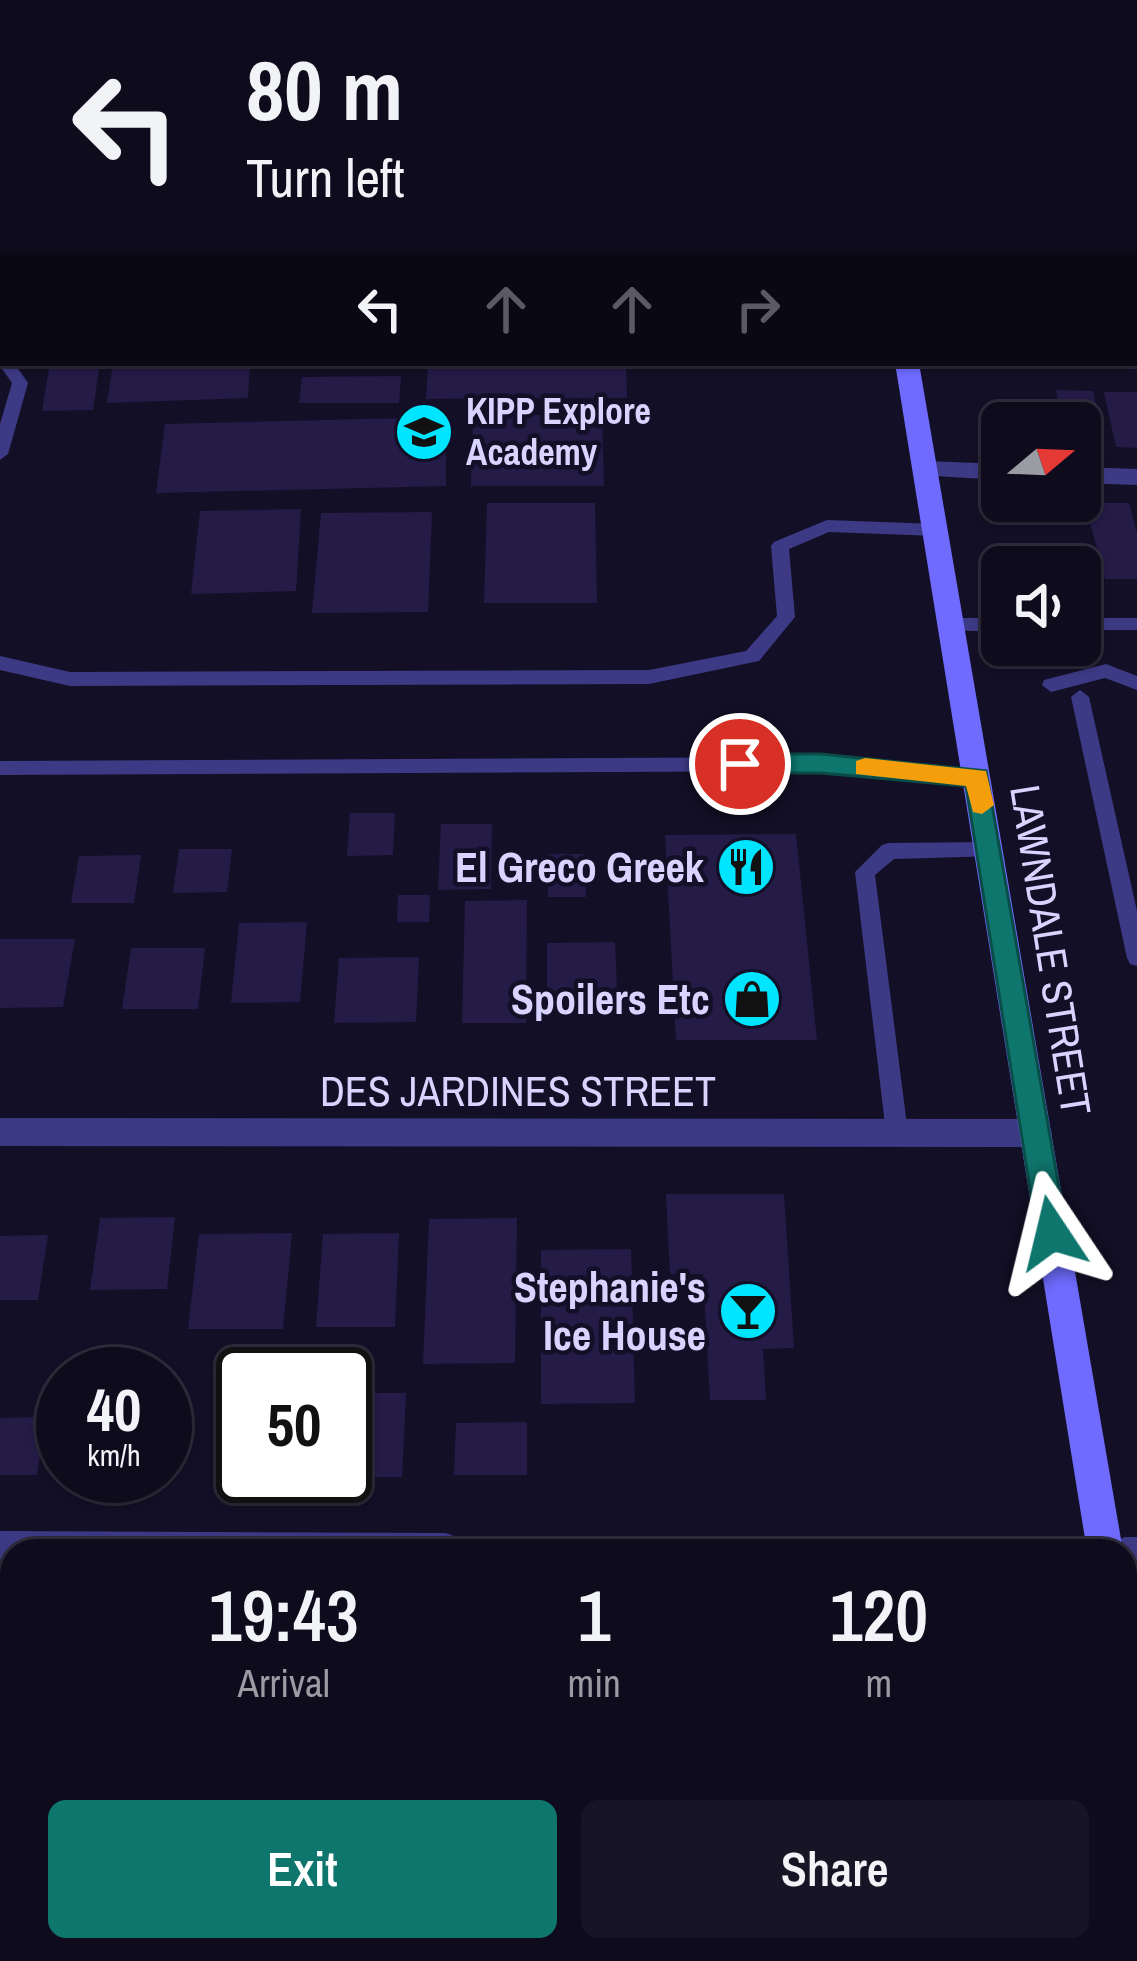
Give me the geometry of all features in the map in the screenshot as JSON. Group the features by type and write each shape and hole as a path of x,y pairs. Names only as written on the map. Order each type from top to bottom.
{"main road":[{"name":"LAWNDALE STREET","path":"908,366 1103,1539"}],"street":[{"path":"926,469 981,471"},
{"path":"1101,476 1137,477"},
{"name":"DES JARDINES STREET","path":"0,1132 1036,1132"}],"lane":[{"path":"0,454 20,383 8,366"},
{"path":"0,663 70,679 649,677 752,656 786,617 780,546 826,526 937,530"},
{"path":"1101,624 1137,624"},
{"path":"952,626 981,625"},
{"path":"1051,685 1106,671 1137,683"},
{"path":"1080,697 1137,958"},
{"path":"0,768 821,764 977,778"},
{"path":"897,1133 866,872 889,851 989,850"}],"building":[{"path":"50,366 100,366 93,410 42,411"},
{"path":"113,366 250,366 248,398 107,403"},
{"path":"428,366 626,366 627,398 426,399"},
{"path":"401,376 399,403 299,403 302,377"},
{"path":"1056,390 1093,391 1095,402 1058,402"},
{"path":"1104,392 1137,392 1137,448 1116,447"},
{"path":"473,415 602,415 604,486 471,486"},
{"path":"446,417 446,486 156,493 165,424"},
{"path":"487,503 595,503 597,603 484,603"},
{"path":"1101,503 1129,503 1137,533 1137,579 1105,579 1101,546 1096,546 1090,522 1101,522"},
{"path":"301,509 296,591 191,594 200,511"},
{"path":"432,512 428,612 312,613 321,513"},
{"path":"350,813 395,813 393,855 347,856"},
{"path":"441,824 492,824 491,889 438,890"},
{"path":"796,834 817,1040 676,1040 665,835"},
{"path":"179,849 232,849 227,892 173,893"},
{"path":"548,854 585,854 586,897 548,897"},
{"path":"141,855 134,903 71,903 79,856"},
{"path":"398,895 430,895 429,922 397,922"},
{"path":"527,900 526,1023 462,1023 465,901"},
{"path":"307,922 300,1002 231,1003 239,923"},
{"path":"0,939 75,939 63,1007 0,1008"},
{"path":"615,942 618,1013 547,1013 547,943"},
{"path":"131,948 205,948 198,1009 122,1009"},
{"path":"419,957 416,1022 334,1023 339,958"},
{"name":"Stephanie's Ice House","path":"666,1194 784,1194 794,1348 763,1349 766,1400 710,1400 703,1274 670,1274"},
{"path":"175,1217 167,1289 90,1290 100,1218"},
{"path":"517,1218 515,1363 423,1364 429,1219"},
{"path":"292,1233 283,1329 188,1329 199,1234"},
{"path":"399,1233 395,1327 316,1327 323,1234"},
{"path":"48,1235 38,1300 0,1300 0,1236"},
{"path":"631,1249 635,1403 541,1404 541,1250"},
{"path":"372,1393 406,1393 402,1477 372,1477"},
{"path":"36,1417 36,1475 0,1475 0,1418"},
{"path":"527,1422 527,1475 454,1475 456,1423"}],"slow traffic":[{"path":"865,768 977,778 982,805"}],"place":[{"name":"KIPP Explore Academy","path":"424,432"},
{"name":"El Greco Greek","path":"746,867"},
{"name":"Spoilers Etc","path":"752,999"},
{"name":"Stephanie's Ice House","path":"748,1311"}],"route":[{"path":"740,764 821,764 977,778 1052,1233"}]}
